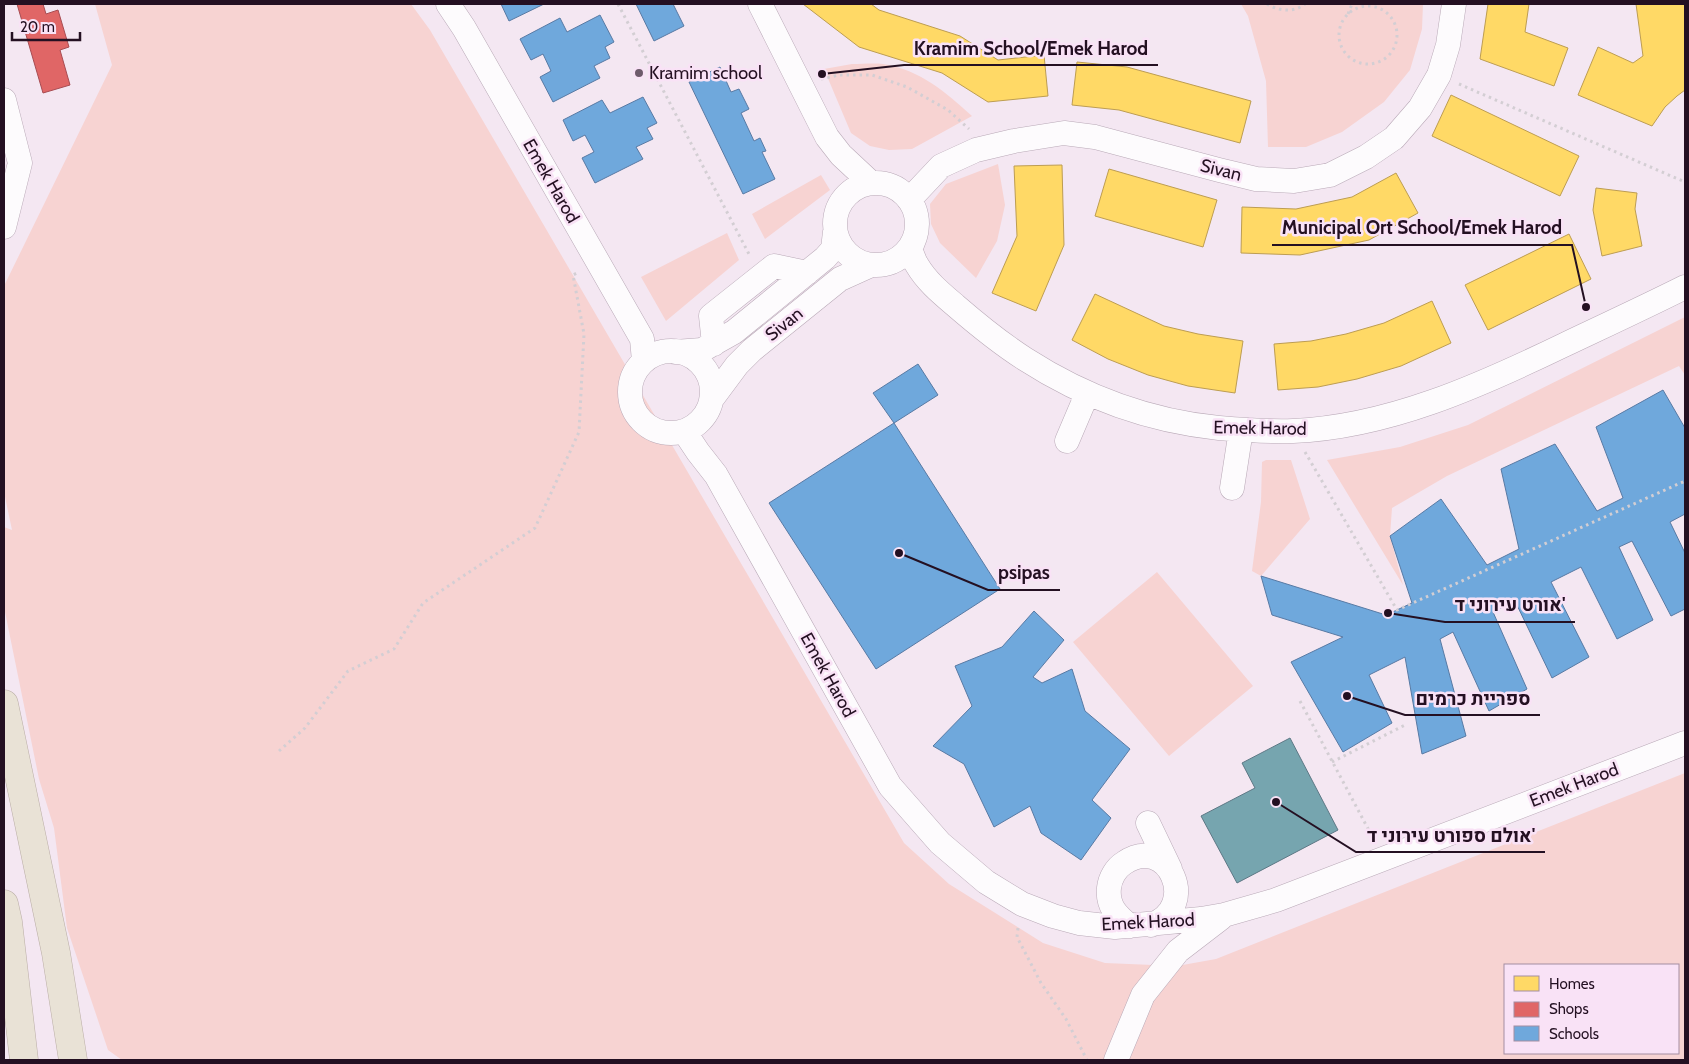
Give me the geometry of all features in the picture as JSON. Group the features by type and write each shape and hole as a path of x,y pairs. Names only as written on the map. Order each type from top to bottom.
{"highway":[{"path":"4,704 56,953 73,1060"},
{"path":"4,904 8,922 24,1060"}],"street":[{"name":"Emek Harod","path":"448,4 464,28 642,339 644,361"},
{"path":"760,4 827,137 841,155 871,183"},
{"name":"Sivan","path":"909,200 941,166 976,150 1014,141 1064,133 1088,136 1256,179 1294,181 1330,175 1366,158 1394,138 1420,108 1440,75 1448,45 1454,4"},
{"path":"4,100 20,163 4,227"},
{"path":"871,183 885,184 899,190 909,200 915,209 917,223 915,237 909,250 898,260 871,265 862,263 850,256 840,245 835,232 835,218 840,204 857,187 871,183"},
{"name":"Sivan","path":"675,352 702,350 734,332 807,273 833,249 835,232"},
{"name":"Emek Harod","path":"915,237 910,250 918,266 938,292 994,338 1044,371 1087,394 1142,414 1191,425 1241,430 1293,431 1341,426 1390,414 1447,396 1496,377 1685,287"},
{"name":"Sivan","path":"711,400 737,365 752,350 840,279 871,265"},
{"path":"714,344 711,316 774,266 807,273"},
{"path":"660,352 675,352 688,355 700,364 706,372 711,386 711,400 706,413 697,424 684,431 667,433 654,430 642,422 635,414 630,400 630,386 634,372 644,361 660,352"},
{"path":"1067,441 1087,394"},
{"path":"1232,488 1241,430"},
{"name":"Emek Harod","path":"684,431 716,475 890,786 940,843 986,882 1022,904 1053,916 1079,923 1115,927 1224,915 1276,900 1685,743"},
{"path":"1148,823 1170,869 1176,882 1176,899 1160,922 1140,925 1118,917 1109,901 1108,891 1110,881 1119,866 1132,857 1142,856 1159,860 1170,869"},
{"path":"1116,1060 1143,995 1178,951 1224,915"}],"path":[{"path":"618,4 761,276"},
{"path":"1267,4 1280,10 1291,10 1302,7 1305,4"},
{"path":"1347,14 1356,8 1366,5 1377,6 1386,11 1395,23 1398,33 1397,43 1393,52 1382,61 1373,64 1363,64 1353,60 1344,52 1340,43 1339,32 1342,23 1352,4"},
{"path":"1385,4 1386,11"},
{"path":"800,83 839,75 872,75 907,88 948,110 988,147"},
{"path":"1440,75 1685,182"},
{"path":"279,751 305,728 348,670 394,649 423,603 535,528 579,432 584,334 573,275 597,261"},
{"path":"1310,460 1397,610 1685,481"},
{"path":"1300,701 1385,858"},
{"path":"1332,762 1407,724"},
{"path":"1022,904 1017,937 1041,983 1066,1019 1087,1060"}],"shaded area":[{"path":"95,4 411,4 430,30 904,843 949,884 1043,943 1105,963 1177,966 1216,959 1685,773 1685,1060 122,1060 108,1050 67,928 54,828 39,779 4,607 4,527 12,530 4,492 4,286 112,65"},
{"path":"1241,4 1423,4 1422,29 1410,70 1384,102 1342,132 1306,147 1268,147 1266,81 1248,16"},
{"path":"852,64 883,64 909,71 932,83 972,116 912,149 889,150 870,146 851,133 824,69"},
{"path":"998,164 1005,205 997,241 976,278 940,243 931,224 930,204 946,184"},
{"path":"821,175 830,190 765,239 752,214"},
{"path":"727,233 739,260 666,321 641,277"},
{"path":"1685,317 1685,375 1679,366 1447,476 1392,508 1390,536 1403,585 1327,460 1400,447 1468,425"},
{"path":"1266,460 1291,460 1310,519 1261,576 1252,571 1261,502 1262,462"},
{"path":"1157,572 1253,686 1169,756 1073,642"}],"building: Homes":[{"path":"803,4 871,4 879,10 960,36 998,60 1044,55 1048,96 988,102 942,73 859,47"},
{"path":"1488,4 1529,4 1525,32 1568,48 1554,86 1480,59"},
{"path":"1636,4 1685,4 1685,90 1665,107 1652,126 1578,95 1598,47 1633,63 1643,56"},
{"path":"1077,62 1127,67 1251,101 1240,143 1119,110 1072,105"},
{"path":"1451,95 1579,156 1560,196 1432,136"},
{"path":"1062,165 1064,245 1036,311 992,293 1017,236 1014,166"},
{"path":"1109,169 1217,200 1203,247 1095,216"},
{"path":"1396,173 1418,213 1369,240 1300,255 1241,253 1242,207 1296,209 1352,197"},
{"path":"1596,188 1637,193 1635,209 1642,246 1602,256 1593,210"},
{"path":"1569,234 1591,279 1488,330 1465,285"},
{"path":"1095,294 1164,326 1198,334 1243,341 1235,393 1188,386 1148,375 1108,359 1072,340"},
{"path":"1432,301 1451,343 1401,366 1357,379 1318,387 1278,390 1274,344 1311,341 1346,334 1384,323"}],"building: Shops":[{"path":"17,4 43,4 46,14 58,10 69,47 60,50 70,85 43,93"}],"building: Schools":[{"path":"501,4 544,4 509,21"},
{"path":"636,4 673,4 684,26 654,41"},
{"path":"600,15 614,42 605,47 610,58 594,66 600,78 553,102 540,77 551,71 543,54 531,60 520,39 560,18 567,32"},
{"path":"720,67 731,92 739,89 749,109 741,113 754,141 760,138 766,151 762,152 775,179 743,194 689,82"},
{"path":"643,97 657,123 647,128 653,139 636,147 643,159 595,183 582,158 594,152 585,135 573,141 563,120 602,100 610,113"},
{"path":"918,364 938,395 894,423 873,393"},
{"path":"1663,390 1685,428 1685,514 1670,522 1685,553 1685,609 1671,616 1632,541 1619,547 1653,620 1617,639 1581,567 1551,582 1589,657 1552,678 1515,601 1493,612 1527,689 1489,711 1453,632 1440,639 1466,736 1422,754 1405,657 1369,675 1392,723 1343,752 1291,662 1343,637 1272,615 1261,576 1386,615 1412,603 1390,536 1441,499 1487,565 1519,549 1501,469 1555,444 1597,511 1623,498 1596,427"},
{"path":"894,423 1000,589 876,669 769,503"},
{"path":"1034,611 1064,640 1033,677 1042,683 1072,669 1085,711 1130,749 1092,800 1111,818 1081,860 1041,833 1030,806 994,827 964,764 933,746 972,706 955,666 1002,647"}],"building: Public":[{"path":"1290,738 1338,830 1237,883 1201,816 1255,788 1242,763"}],"place":[{"name":"Kramim school","path":"639,73"},
{"name":"Kramim School/Emek Harod","path":"822,74"},
{"name":"Municipal Ort School/Emek Harod","path":"1586,307"},
{"name":"psipas","path":"899,553"},
{"name":"אורט עירוני ד'","path":"1388,613"},
{"name":"ספריית כרמים","path":"1347,696"},
{"name":"אולם ספורט עירוני ד'","path":"1276,802"}]}
